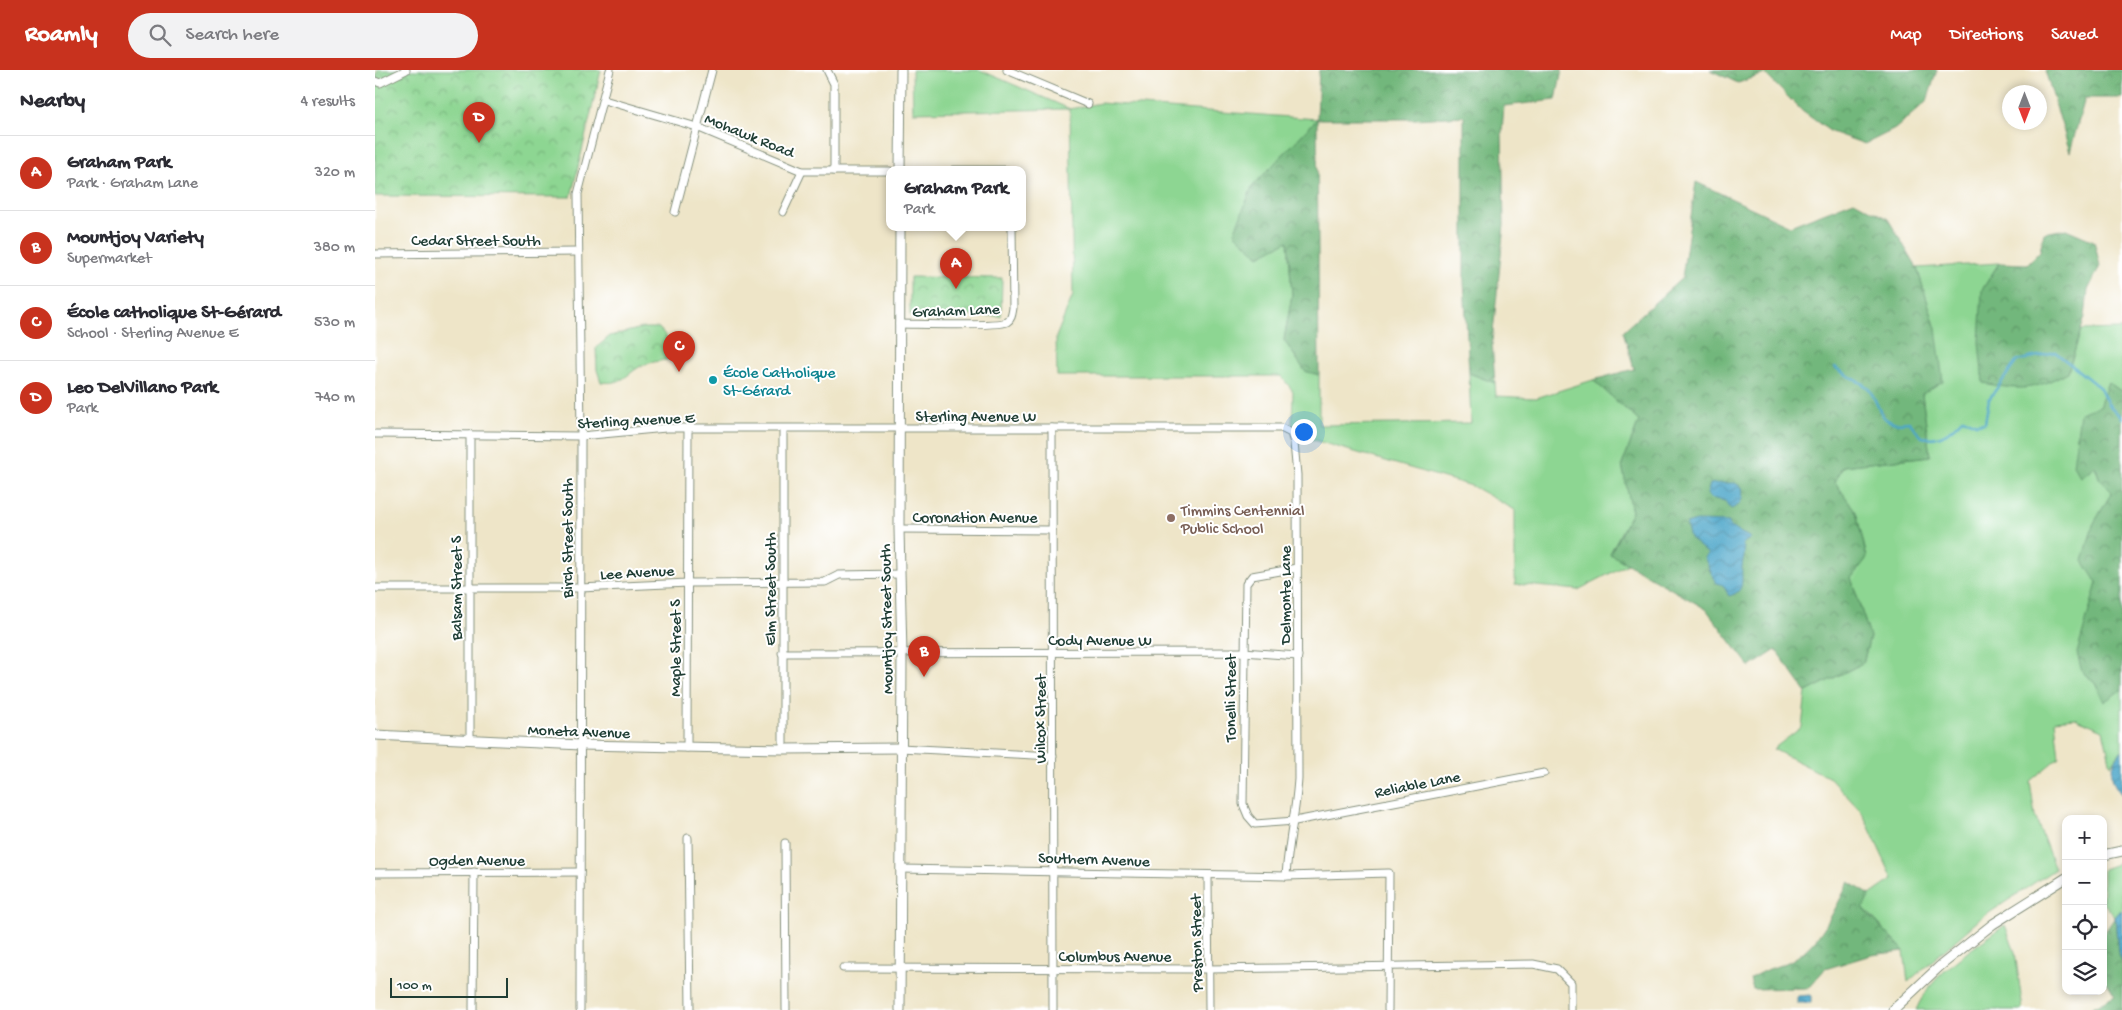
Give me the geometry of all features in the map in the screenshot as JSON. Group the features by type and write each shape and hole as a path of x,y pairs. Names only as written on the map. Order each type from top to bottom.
{"street":[{"path":"375,81 380,83 406,70"},
{"name":"Birch Street South","path":"580,1010 581,436 578,194 604,100 610,70"},
{"path":"675,212 712,70"},
{"path":"827,70 834,84 834,171"},
{"path":"900,166 901,70"},
{"path":"1007,70 1088,104"},
{"name":"Mohawk Road","path":"604,100 697,127 802,170 886,171"},
{"path":"783,212 802,170"},
{"name":"Mountjoy Street South","path":"900,231 899,574 902,654 900,1010"},
{"name":"Graham Lane","path":"899,324 989,324 1006,323 1011,319 1013,308 1012,231"},
{"name":"Cedar Street South","path":"375,254 578,252"},
{"name":"Sterling Avenue E","path":"375,434 581,436 688,428 899,429"},
{"name":"Maple Street S","path":"687,748 688,428"},
{"name":"Sterling Avenue W","path":"899,429 1052,428"},
{"name":"Wilcox Street","path":"1052,428 1053,1010"},
{"name":"Delmonte Lane","path":"1052,428 1281,428 1291,433 1294,443 1297,475 1298,779 1295,821 1289,838 1286,876"},
{"name":"Elm Street South","path":"783,429 783,749"},
{"name":"Balsam Street S","path":"470,435 470,740"},
{"name":"Coronation Avenue","path":"899,529 1052,530"},
{"name":"Tonelli Street","path":"1295,821 1255,824 1247,816 1243,804 1243,652 1246,584 1252,576 1297,568"},
{"name":"Lee Avenue","path":"375,588 580,588 688,583 825,582 839,574 899,574"},
{"name":"Cody Avenue W","path":"782,654 1243,652 1298,656"},
{"name":"Moneta Avenue","path":"375,735 687,748 900,748"},
{"path":"900,748 1053,756"},
{"name":"Reliable Lane","path":"1295,821 1544,773"},
{"path":"688,838 690,1010"},
{"path":"785,843 786,1010"},
{"path":"2107,854 2120,851"},
{"name":"Southern Avenue","path":"901,869 1053,870 1208,876 1389,873 1387,967"},
{"path":"473,1010 474,872"},
{"name":"Ogden Avenue","path":"375,873 580,872"},
{"name":"Preston Street","path":"1208,876 1209,1010"},
{"path":"1893,1010 1940,966 1993,924 2062,881"},
{"name":"Columbus Avenue","path":"843,968 1209,969 1533,964 1557,969 1571,983 1571,1010"},
{"path":"1387,967 1388,1010"}],"green space":[{"path":"378,70 601,70 571,197 375,196 375,77"},
{"path":"912,70 980,70 1070,109 913,112"},
{"path":"1319,70 1562,70 1556,100 1504,106 1502,132 1504,225 1492,342 1495,383 1469,373 1464,282 1464,116 1415,119 1317,119"},
{"path":"1710,70 1937,70 1927,101 1895,129 1865,144 1831,132 1802,111 1765,74 1738,83"},
{"path":"2045,70 2122,70 2122,98 2085,98 2070,152"},
{"path":"1100,103 1317,119 1252,187 1288,241 1292,295 1284,340 1305,371 1319,375 1319,425 1471,423 1469,373 1495,383 1496,396 1536,398 1593,380 1639,421 1622,465 1632,512 1610,553 1628,564 1578,590 1515,584 1515,510 1472,486 1303,437 1292,427 1293,391 1281,376 1057,376 1056,337 1073,295 1070,109"},
{"path":"1317,119 1319,375 1305,371 1284,340 1292,295 1288,241 1259,256 1234,233 1252,187"},
{"path":"1696,182 1790,226 1854,201 1888,219 1917,268 1936,329 1943,381 1922,394 1930,456 1843,466 1835,482 1856,512 1867,558 1851,578 1870,637 1863,663 1806,692 1776,650 1750,667 1706,609 1610,554 1632,512 1622,465 1639,421 1593,380 1634,369 1623,331 1682,278"},
{"path":"2066,229 2094,241 2100,266 2088,290 2085,317 2068,372 2045,383 2027,388 1983,383 1979,342 1982,290 1999,263 2027,264 2040,251 2044,233"},
{"path":"1999,263 1982,290 2068,372 2081,330 2122,329 2122,392 2108,382 2099,406 2095,466 2100,480 2112,492 2093,525 2097,583 2089,615 2082,672 2095,682 2104,701 2122,689 2122,750 2111,765 2103,730 2075,718 2055,720 2059,757 2030,781 2035,816 2055,869 1980,919 1908,982 1904,951 1863,907 1870,895 1893,879 1862,812 1830,778 1773,749 1802,727 1806,692 1863,663 1870,637 1851,578 1867,557 1856,512 1835,482 1843,466 1930,456 1922,394 1936,329 1917,268"},
{"path":"910,277 1002,278 1001,316 910,315"},
{"path":"642,328 659,328 666,336 670,359 644,365 619,381 601,382 597,370 596,348 610,336"},
{"path":"2108,382 2122,392 2122,689 2104,702 2095,682 2082,672 2077,653 2097,583 2083,561 2093,525 2112,492 2100,480 2095,466 2081,477 2073,465 2080,413 2099,406"},
{"path":"2122,862 2122,909 2115,917 2107,907 2107,868"},
{"path":"1849,882 1870,895 1863,908 1904,951 1871,955 1825,969 1808,988 1753,989 1750,979 1792,960 1811,945 1826,925"},
{"path":"2115,917 2118,952 2122,961 2122,1010 2093,1010 2092,1007 2115,995 2107,984 2107,929"},
{"path":"2005,925 2015,952 2023,1010 1916,1010 1923,996 1943,973 1967,952"}],"water":[{"path":"1735,483 1742,487 1743,494 1738,505 1731,509 1725,501 1710,498 1707,494 1710,484"},
{"path":"1697,521 1729,522 1730,527 1751,538 1742,544 1744,553 1741,585 1734,594 1729,596 1723,585 1716,583 1704,557 1708,554 1690,538 1686,524"},
{"path":"2122,750 2122,795 2114,783 2112,772"},
{"path":"2122,909 2122,961 2118,952 2115,917"},
{"path":"1811,995 1811,1003 1797,1003 1797,996"}],"waterway":[{"path":"1835,367 1868,388 1885,419 1898,423 1909,422 1922,437 1935,438 1945,434 1963,418 1976,424 1985,423 1989,399 2017,361 2055,352 2100,388 2108,404 2122,418"}],"place":[{"name":"Leo DelVillano Park","path":"479,143"},
{"name":"Graham Park","path":"956,289"},
{"name":"École catholique St-Gérard","path":"679,372"},
{"name":"École Catholique St-Gérard","path":"713,380"},
{"name":"Timmins Centennial Public School","path":"1171,518"},
{"name":"Mountjoy Variety","path":"924,677"}]}
